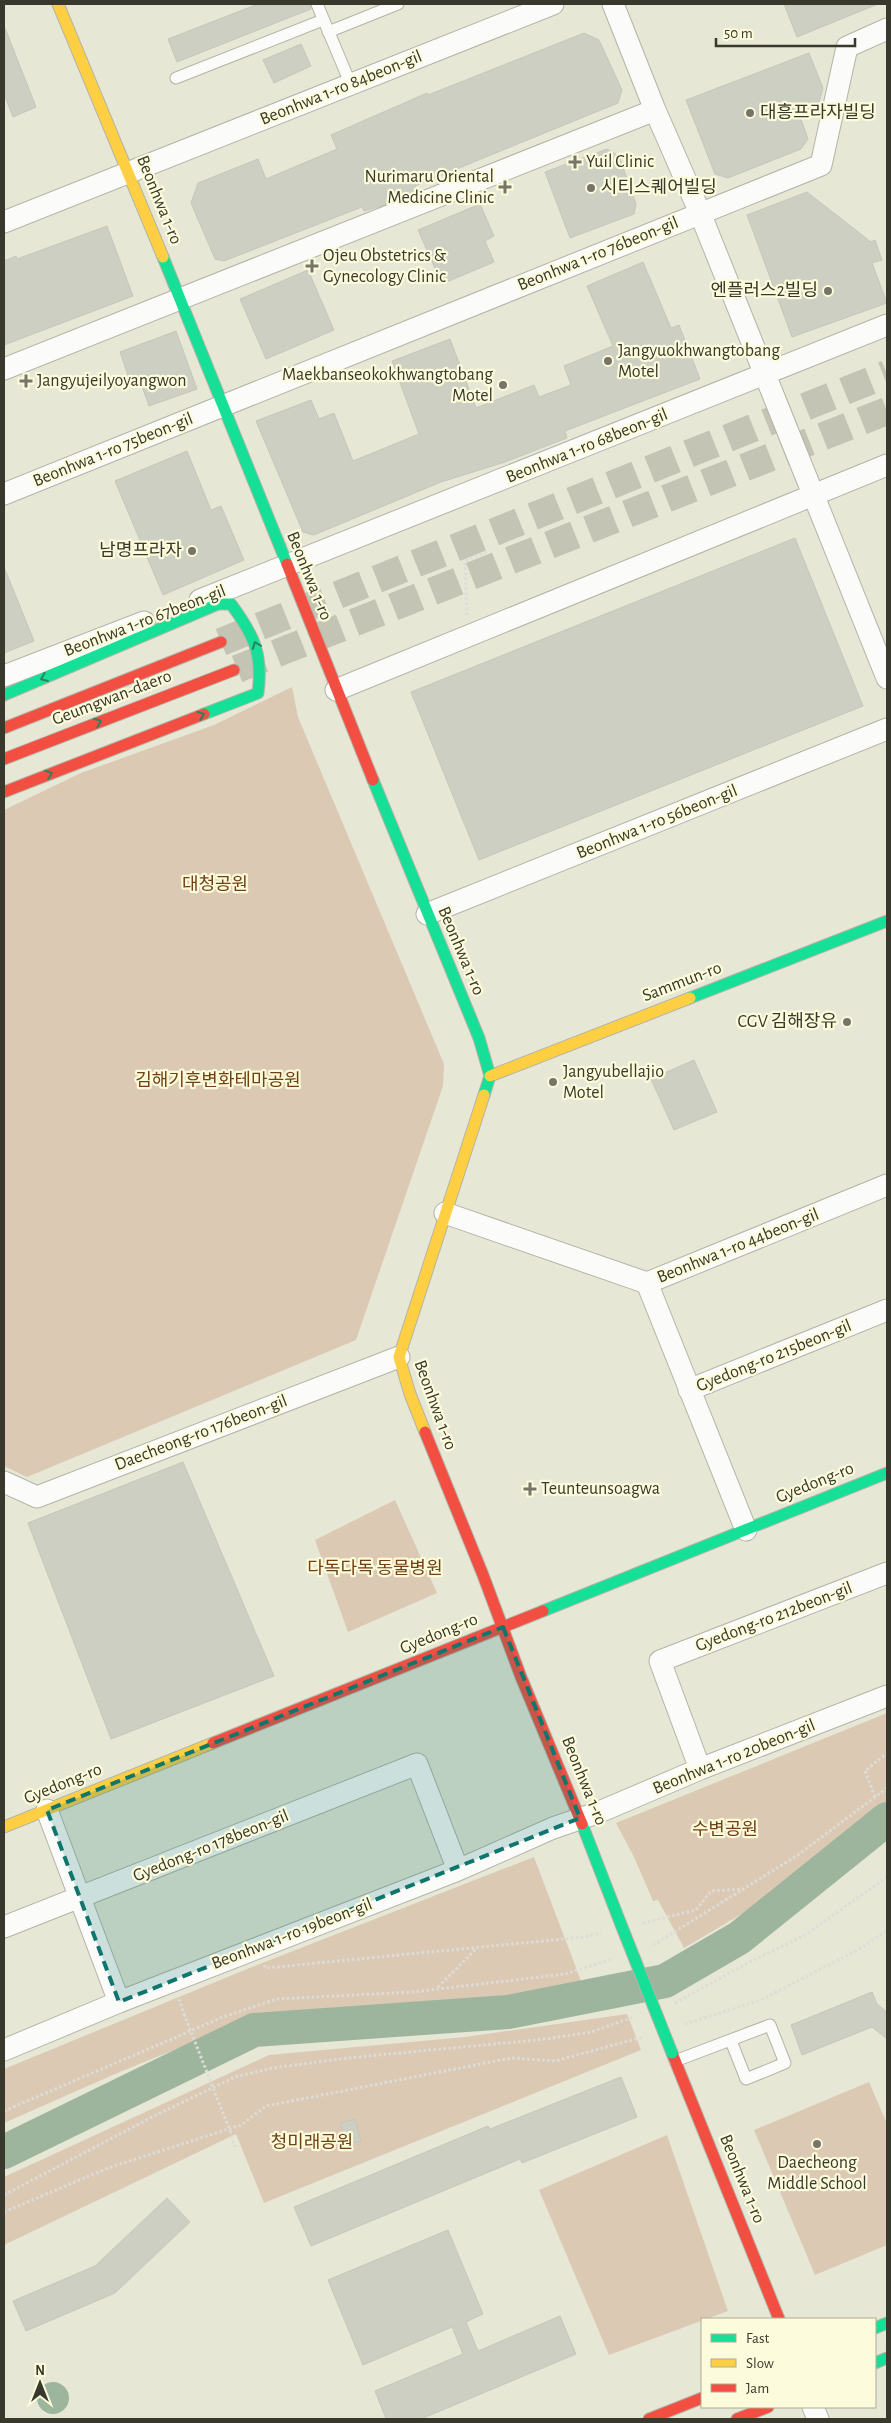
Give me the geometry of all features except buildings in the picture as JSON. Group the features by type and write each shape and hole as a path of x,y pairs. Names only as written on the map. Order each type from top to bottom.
{"street":[{"name":"Beonhwa 1-ro","path":"58,4 129,171 336,690 479,1038 490,1076 399,1357 410,1394 779,2318"},
{"name":"Beonhwa 1-ro 84beon-gil","path":"4,222 552,4"},
{"path":"613,4 655,110 700,213 766,374 887,678"},
{"name":"Beonhwa 1-ro 76beon-gil","path":"222,405 821,165 847,47 887,29"},
{"path":"4,369 180,301 655,110"},
{"name":"Beonhwa 1-ro 68beon-gil","path":"287,567 887,325"},
{"name":"Beonhwa 1-ro 75beon-gil","path":"4,494 222,405"},
{"path":"336,690 887,465"},
{"name":"Beonhwa 1-ro 67beon-gil","path":"4,676 287,567"},
{"path":"4,695 218,604 231,604 258,647 261,675 258,693 4,792"},
{"name":"Geumgwan-daero","path":"4,728 222,642"},
{"name":"Geumgwan-daero","path":"4,759 234,670"},
{"name":"Beonhwa 1-ro 56beon-gil","path":"427,914 887,729"},
{"name":"Sammun-ro","path":"490,1076 887,921"},
{"name":"Beonhwa 1-ro 44beon-gil","path":"445,1213 647,1283 887,1185"},
{"path":"647,1283 689,1390"},
{"name":"Gyedong-ro 215beon-gil","path":"746,1530 689,1390 887,1310"},
{"name":"Daecheong-ro 176beon-gil","path":"4,1482 37,1497 399,1357"},
{"name":"Gyedong-ro","path":"4,1827 887,1473"},
{"name":"Gyedong-ro 212beon-gil","path":"700,1769 660,1660 887,1573"},
{"name":"Beonhwa 1-ro 20beon-gil","path":"580,1818 887,1696"},
{"name":"Gyedong-ro 178beon-gil","path":"4,1927 417,1764 458,1870"},
{"path":"47,1810 119,2002"},
{"name":"Beonhwa 1-ro 19beon-gil","path":"4,2050 119,2002 458,1870 580,1818"},
{"path":"649,2419 701,2398"},
{"path":"737,2419 765,2408"}],"lane":[{"path":"317,4 351,84"},
{"path":"328,32 398,4"},
{"path":"176,78 323,20"},
{"path":"674,2057 731,2041 770,2025 785,2063 746,2079 731,2041"}],"path":[{"path":"468,636 465,561 486,552"},
{"path":"875,1797 865,1771 887,1753"},
{"path":"649,1946 659,1943 798,1855 887,1788"},
{"path":"665,2006 684,2000 744,1965 805,1935 887,1877"},
{"path":"640,1924 696,1910 711,1892 745,1889"},
{"path":"681,2026 761,2000 863,1947 887,1930"},
{"path":"254,1950 266,1968 584,1937 602,1933"},
{"path":"437,1987 477,1948"},
{"path":"4,2111 223,2017 276,1999 413,1992 437,1987 565,1974 621,1955"},
{"path":"184,2014 235,2146"},
{"path":"4,2195 154,2116 235,2077 272,2068 348,2058 546,2039 591,2032 638,2016"},
{"path":"4,2212 108,2168 240,2125 266,2106 511,2058 555,2061 645,2037"}],"highlighted area":[{"path":"503,1627 580,1818 119,2002 47,1810"}],"green space":[{"name":"김해기후변화테마공원","path":"292,687 298,717 444,1064 443,1086 356,1340 27,1477 4,1466 4,810 81,773 214,725"},
{"name":"다독다독 동물병원","path":"395,1500 437,1593 348,1632 315,1540"},
{"name":"수변공원","path":"887,1713 887,1812 777,1893 684,1948 658,1900 653,1901 634,1857 616,1823"},
{"path":"534,1857 581,1981 501,2000 257,2016 115,2074 4,2123 4,2069 247,1969"},
{"name":"청미래공원","path":"627,2014 641,2050 264,2203 236,2134 4,2245 4,2177 269,2055 465,2037"},
{"path":"869,2082 887,2124 887,2245 815,2275 754,2130"},
{"path":"667,2135 728,2311 709,2318 701,2318 701,2321 609,2355 539,2190"}],"shaded area":[{"path":"53,2382 59,2383 64,2387 68,2392 68,2404 64,2409 59,2413 53,2414 47,2413 42,2409 38,2404 37,2398 38,2392 42,2387 47,2383"}],"waterway":[{"path":"4,2152 254,2030 508,2012 665,1981 739,1938 887,1819"}],"tunnel":[{"path":"221,642 887,374"},
{"path":"237,669 887,411"}],"traffic: fast":[{"path":"163,257 287,564"},
{"path":"4,695 218,604 231,604 246,626 255,646 259,667 258,693 204,714"},
{"path":"373,780 479,1038 490,1076 484,1095"},
{"path":"690,998 887,921"},
{"path":"543,1611 887,1473"},
{"path":"582,1824 620,1922"},
{"path":"620,1922 672,2053"},
{"path":"876,2328 887,2323"},
{"path":"876,2363 887,2358"}],"traffic: slow":[{"path":"58,4 163,257"},
{"path":"490,1076 690,998"},
{"path":"425,1432 410,1394 399,1357 484,1095"},
{"path":"4,1827 213,1743"}],"traffic: jam":[{"path":"287,564 373,780"},
{"path":"4,728 221,642"},
{"path":"4,759 234,670"},
{"path":"4,792 204,714"},
{"path":"425,1432 483,1575 521,1677 582,1824"},
{"path":"213,1743 543,1611"},
{"path":"672,2053 779,2318"},
{"path":"649,2419 701,2398"},
{"path":"737,2419 765,2408"}],"place":[{"name":"대흥프라자빌딩","path":"750,113"},
{"name":"Yuil Clinic","path":"575,162"},
{"name":"Nurimaru Oriental Medicine Clinic","path":"505,187"},
{"name":"시티스퀘어빌딩","path":"591,188"},
{"name":"Ojeu Obstetrics & Gynecology Clinic","path":"312,266"},
{"name":"엔플러스2빌딩","path":"828,291"},
{"name":"Jangyuokhwangtobang Motel","path":"608,361"},
{"name":"Jangyujeilyoyangwon","path":"26,381"},
{"name":"Maekbanseokokhwangtobang Motel","path":"503,385"},
{"name":"남명프라자","path":"192,551"},
{"name":"CGV 김해장유","path":"847,1022"},
{"name":"Jangyubellajio Motel","path":"553,1082"},
{"name":"Teunteunsoagwa","path":"530,1489"},
{"name":"Daecheong Middle School","path":"817,2144"}],"park label":[{"name":"대청공원","path":"215,885"}]}
